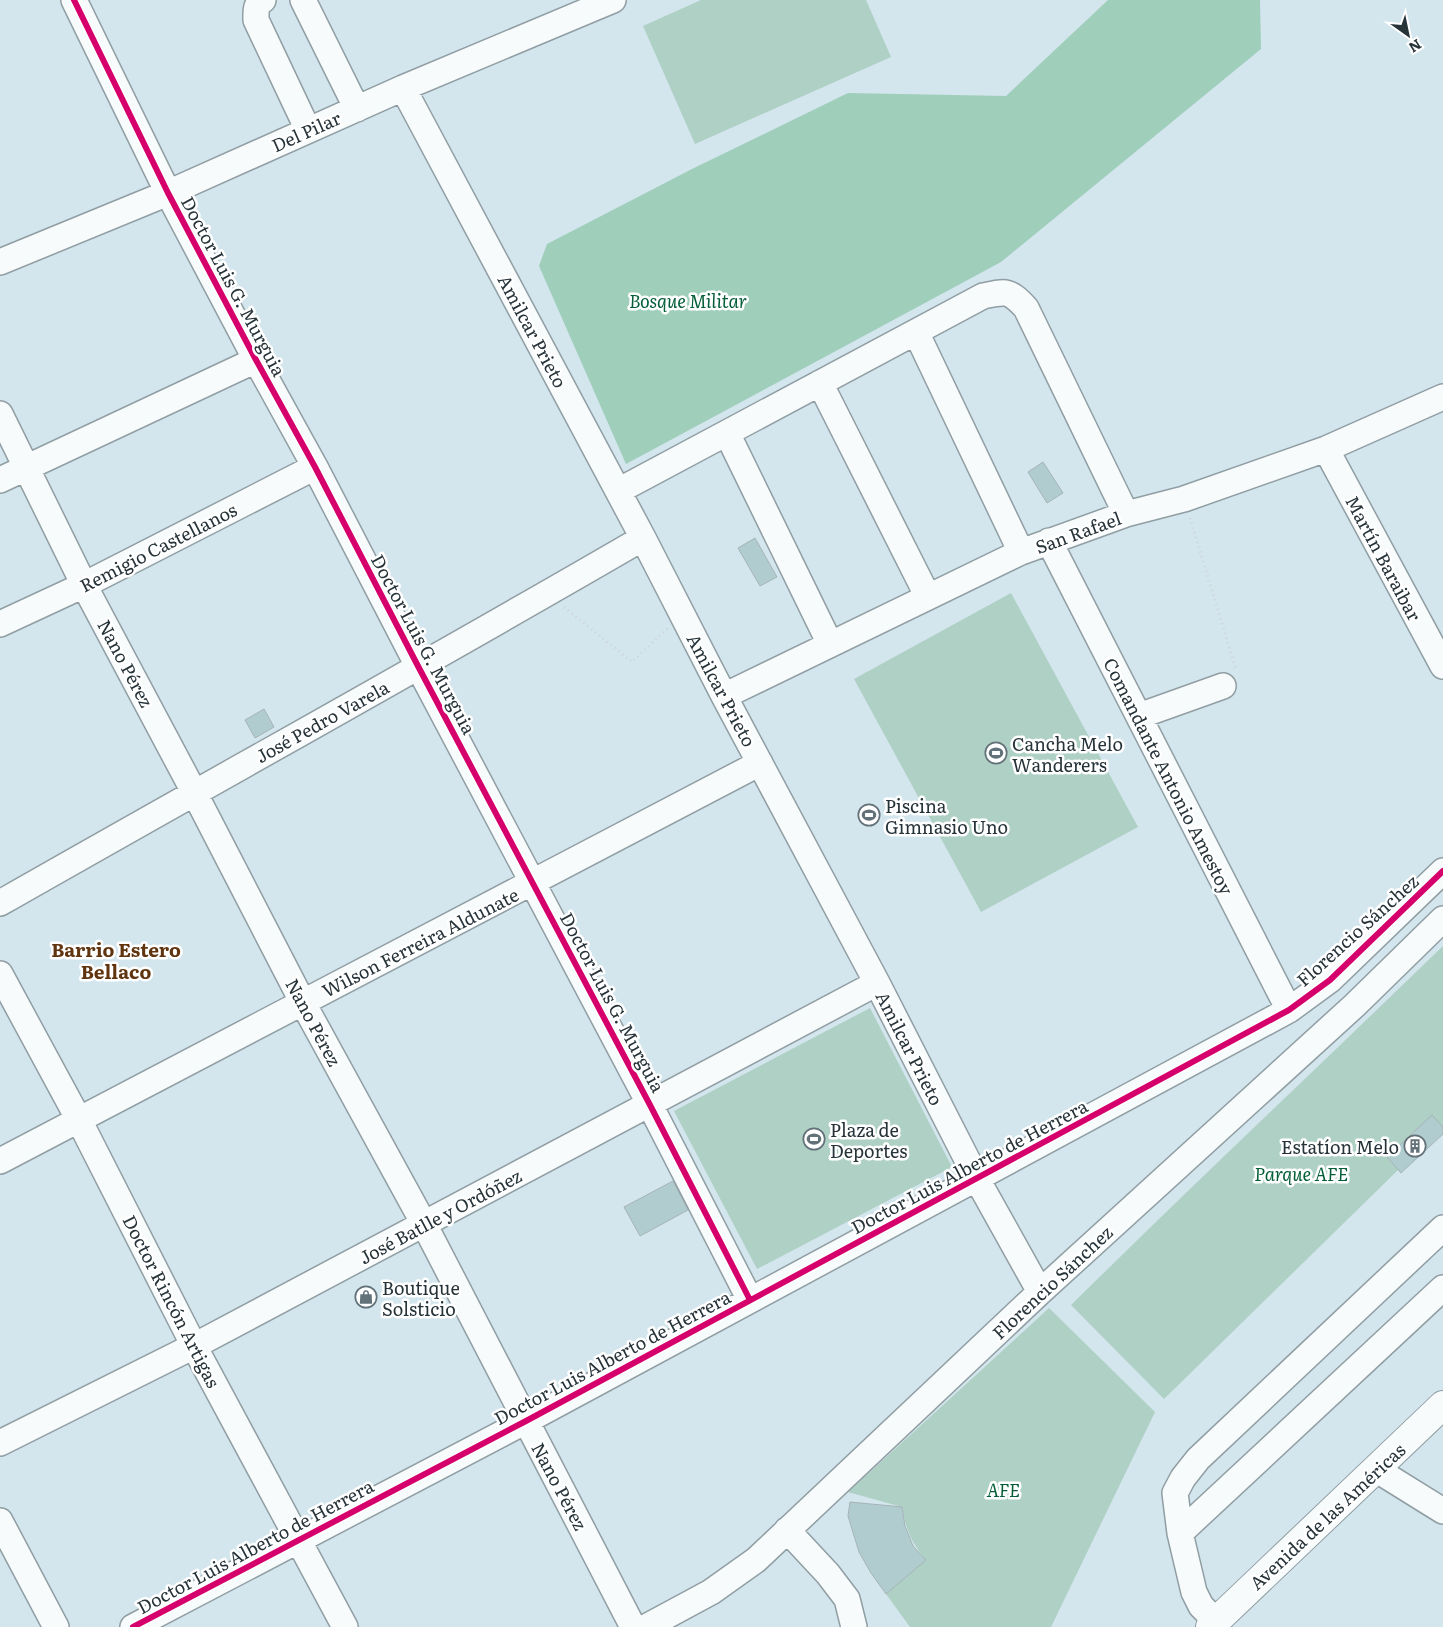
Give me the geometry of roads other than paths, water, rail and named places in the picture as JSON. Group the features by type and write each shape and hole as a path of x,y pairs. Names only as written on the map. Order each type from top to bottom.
{"main road":[{"name":"Avenida de las Américas","path":"1213,1624 1443,1405"}],"street":[{"name":"Doctor Luis G. Murguia","path":"74,0 168,193 534,883 750,1300"},
{"path":"263,0 260,1 256,10 256,20 308,130"},
{"path":"303,0 357,109"},
{"name":"Del Pilar","path":"0,262 168,193 403,88 613,0"},
{"name":"Amilcar Prieto","path":"403,88 643,538 724,696 877,983 977,1179 1040,1292"},
{"path":"618,491 984,296 1001,292 1013,294 1026,308 1126,514"},
{"path":"916,332 1021,552"},
{"path":"0,480 256,360"},
{"path":"820,383 928,598"},
{"name":"San Rafael","path":"724,696 1021,552 1126,514 1184,499 1326,449 1443,397"},
{"name":"Nano Pérez","path":"0,414 84,585 303,1003 424,1224 633,1627"},
{"path":"727,433 830,644"},
{"name":"Martín Baraibar","path":"1326,449 1443,666"},
{"name":"Remigio Castellanos","path":"0,624 84,585 315,467"},
{"name":"José Pedro Varela","path":"0,903 194,792 419,668 643,538"},
{"name":"Comandante Antonio Amestoy","path":"1049,542 1289,1010"},
{"path":"1139,716 1223,686"},
{"name":"Wilson Ferreira Aldunate","path":"0,1161 760,763"},
{"name":"Florencio Sánchez","path":"1289,1010 1330,980 1443,871"},
{"name":"Florencio Sánchez","path":"646,1627 711,1592 756,1560 1040,1292 1355,1005 1443,919"},
{"name":"Doctor Rincón Artigas","path":"0,974 79,1120 194,1346 346,1627"},
{"path":"1330,980 1355,1005"},
{"name":"José Batlle y Ordóñez","path":"0,1443 194,1346 877,983"},
{"name":"Doctor Luis Alberto de Herrera","path":"133,1627 526,1421 1289,1010"},
{"path":"1213,1624 1200,1606 1194,1592 1180,1533 1175,1493 1183,1478 1198,1459 1443,1228"},
{"path":"1180,1533 1443,1288"},
{"path":"1376,1470 1443,1511"},
{"path":"0,1521 56,1627"},
{"path":"788,1530 828,1574 847,1600 854,1627"}],"place":[{"name":"Cancha Melo Wanderers","path":"996,753"},
{"name":"Piscina Gimnasio Uno","path":"869,815"},
{"name":"Plaza de Deportes","path":"814,1139"},
{"name":"Estatíon Melo","path":"1415,1146"},
{"name":"Boutique Solsticio","path":"366,1297"}],"district":[{"name":"Barrio Estero Bellaco","path":"116,960"}],"park label":[{"name":"Bosque Militar","path":"688,300"},
{"name":"Parque AFE","path":"1301,1173"},
{"name":"AFE","path":"1003,1489"}]}
